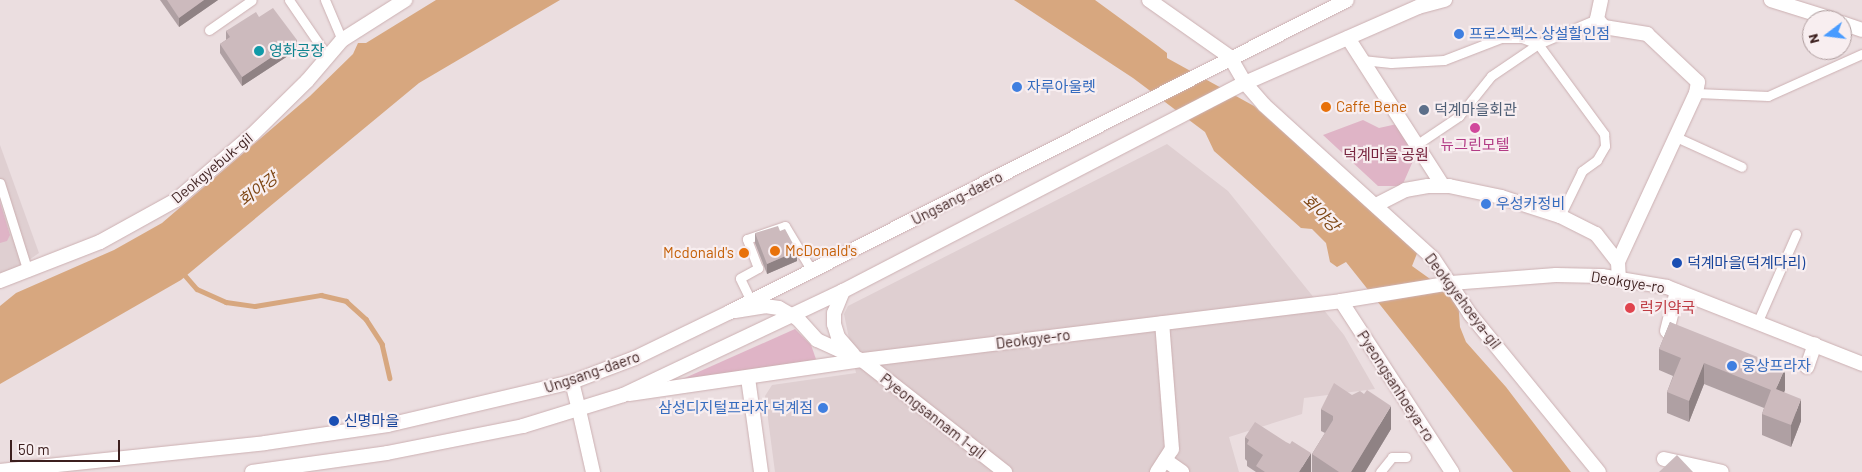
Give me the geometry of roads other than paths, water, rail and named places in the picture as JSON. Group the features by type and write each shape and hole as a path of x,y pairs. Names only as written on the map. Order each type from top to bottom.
{"street":[{"name":"Deokgyebuk-gil","path":"0,281 28,272 126,229 198,184 253,134 328,57 342,40 405,0"},
{"path":"1148,0 1230,57 1347,0"},
{"path":"623,395 794,316 1240,86 1418,7 1445,0"},
{"path":"1601,0 1597,19 1604,27 1647,34 1698,82 1696,93 1618,262 1619,279"},
{"path":"1771,0 1803,10"},
{"path":"1348,38 1443,186"},
{"name":"Ungsang-daero","path":"0,472 265,444 388,426 572,382 635,358 751,302 1230,57"},
{"name":"Deokgyehoeya-gil","path":"1230,57 1240,86 1264,105 1433,258 1445,284 1599,472"},
{"path":"1376,205 1406,190 1443,186 1501,197 1560,216 1596,234 1618,262"},
{"name":"Deokgye-ro","path":"623,395 862,360 1346,300 1445,284 1556,275 1619,279 1677,291 1758,321 1862,364"},
{"path":"843,291 834,313 834,324 846,348 862,360"},
{"path":"1667,330 1677,291"},
{"name":"Pyeongsanhoeya-ro","path":"1346,300 1452,472"},
{"path":"730,312 774,307 794,316 817,340 862,360"},
{"path":"1157,472 1172,449 1162,322"},
{"path":"1807,366 1815,344"},
{"name":"Pyeongsannam 1-gil","path":"862,360 1005,472"},
{"path":"748,378 761,472"},
{"path":"572,382 593,472"},
{"name":"Ungsang-daero","path":"252,472 387,453 523,426 623,395"},
{"path":"1664,459 1722,472"},
{"path":"1166,460 1182,472"}],"lane":[{"path":"209,30 252,0"},
{"path":"289,0 328,57"},
{"path":"326,0 342,40"},
{"path":"1416,145 1459,116 1491,76 1538,44 1597,19"},
{"path":"1362,60 1391,63 1444,60 1501,38 1522,38 1538,44 1604,134 1605,146 1597,160 1582,171 1560,216"},
{"path":"1696,93 1768,96 1862,54"},
{"path":"1676,137 1742,168"},
{"path":"0,183 28,272"},
{"path":"751,302 740,278 758,268 747,239 785,226 812,271"},
{"path":"1758,321 1796,234"},
{"path":"1380,472 1392,457 1406,457"}],"water":[{"name":"회야강","path":"436,0 560,0 419,83 181,280 0,384 0,306 16,293 114,250 162,223 310,96 353,54 358,43 366,43"},
{"name":"회야강","path":"1014,0 1095,0 1167,53 1167,58 1254,106 1331,175 1358,195 1418,251 1412,266 1458,299 1460,327 1466,342 1506,387 1571,472 1513,472 1346,262 1337,267 1330,262 1326,243 1312,229 1301,228 1214,151 1205,132 1133,78"}],"waterway":[{"path":"183,273 197,289 226,302 255,306 321,295 346,301 366,319 382,344 390,378"}],"place":[{"name":"프로스펙스 상설할인점","path":"1459,34"},
{"name":"영화공장","path":"259,51"},
{"name":"자루아울렛","path":"1017,87"},
{"name":"Caffe Bene","path":"1326,107"},
{"name":"덕계마을회관","path":"1424,110"},
{"name":"뉴그린모텔","path":"1475,128"},
{"name":"우성카정비","path":"1486,204"},
{"name":"McDonald's","path":"775,251"},
{"name":"Mcdonald's","path":"744,253"},
{"name":"덕계마을(덕계다리)","path":"1677,263"},
{"name":"럭키약국","path":"1630,308"},
{"name":"웅상프라자","path":"1732,366"},
{"name":"삼성디지털프라자 덕계점","path":"823,408"},
{"name":"신명마을","path":"334,421"}],"park label":[{"name":"덕계마을 공원","path":"1386,155"}]}
